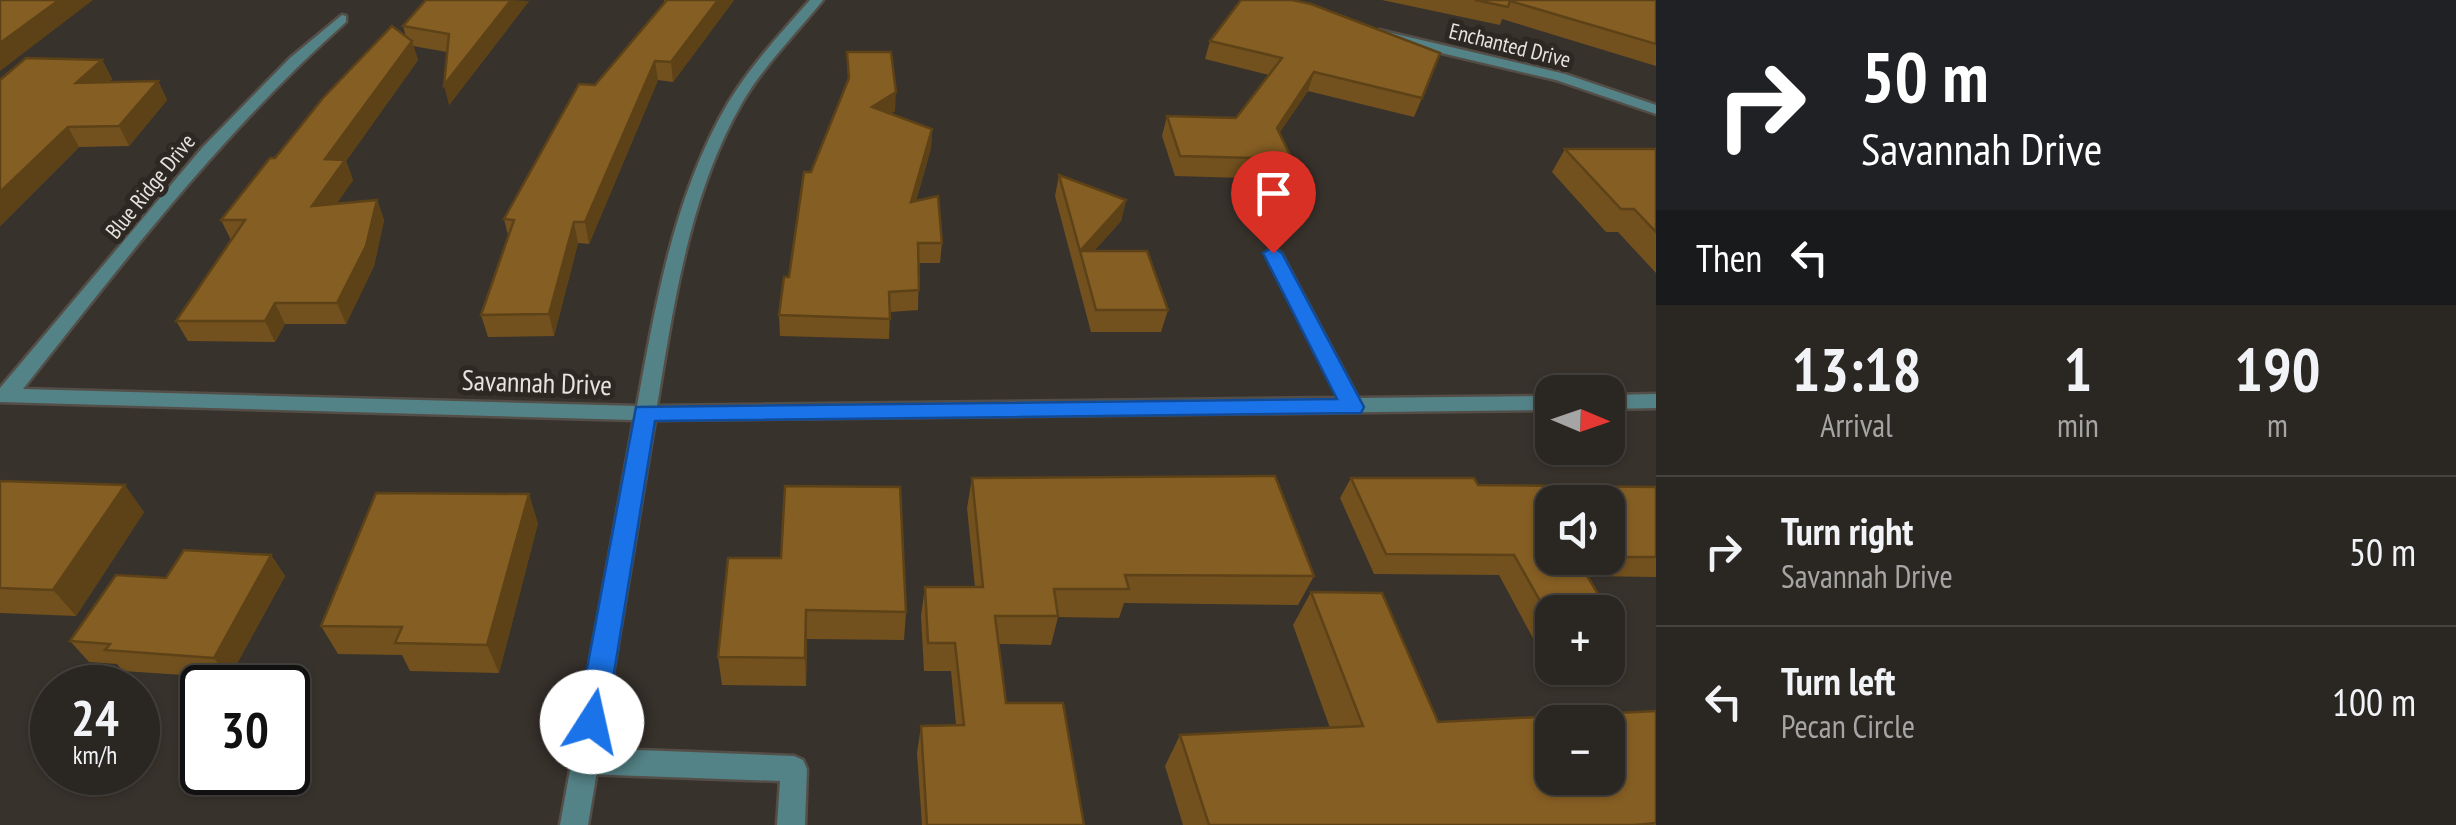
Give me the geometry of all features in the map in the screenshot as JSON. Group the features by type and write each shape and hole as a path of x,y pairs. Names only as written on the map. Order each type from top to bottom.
{"street":[{"path":"574,825 666,296 698,183 750,79 817,0"},
{"name":"Blue Ridge Drive","path":"4,395 218,138 285,68 342,19"},
{"name":"Enchanted Drive","path":"1363,30 1560,77 1656,110"},
{"path":"1273,253 1353,407"},
{"name":"Savannah Drive","path":"4,395 644,413 1535,403"},
{"path":"1625,401 1656,400"},
{"path":"585,761 794,769 791,825"}],"building":[{"path":"0,0 59,0 0,43"},
{"path":"426,0 511,0 444,85 449,34 403,26"},
{"path":"667,0 718,0 671,62 655,61 585,222 574,222 549,314 481,315 514,220 504,219 579,84 595,85"},
{"path":"1241,0 1311,4 1440,53 1422,98 1314,72 1277,128 1292,159 1180,156 1167,116 1236,118 1282,58 1210,41"},
{"path":"1475,0 1656,0 1656,44 1510,1 1508,7"},
{"path":"392,26 412,41 325,159 345,160 312,206 377,200 366,246 337,303 275,303 265,321 176,321 245,220 221,220 270,158 275,158 323,98"},
{"path":"847,52 891,52 896,92 872,107 932,129 911,202 938,196 942,243 918,243 919,290 889,292 890,319 779,315 784,277 789,277 804,172 811,172 849,78"},
{"path":"26,58 102,60 76,83 158,81 119,126 68,127 0,192 0,80"},
{"path":"1565,149 1656,149 1656,232 1634,209 1621,209"},
{"path":"1059,175 1126,200 1080,251"},
{"path":"1080,251 1147,251 1168,310 1096,310"},
{"path":"1275,476 1314,576 1125,575 1129,589 1054,589 1058,616 995,616 1006,703 1063,703 1084,825 927,825 921,726 964,725 955,643 928,643 925,587 983,587 972,478"},
{"path":"1351,478 1474,478 1478,485 1535,486 1535,575 1586,575 1599,595 1537,595 1514,555 1386,554"},
{"path":"0,481 125,485 53,590 0,588"},
{"path":"785,486 900,487 906,612 806,610 805,658 718,657 728,558 781,558"},
{"path":"1625,487 1656,487 1656,557 1625,557"},
{"path":"376,493 529,494 487,645 395,643 402,627 321,626"},
{"path":"184,550 271,555 214,658 105,650 110,644 70,641 116,575 166,578"},
{"path":"1311,592 1382,593 1438,722 1535,717 1535,795 1625,795 1625,713 1656,711 1656,823 1209,825 1180,735 1363,726"}],"route":[{"path":"592,722 644,413 1353,407 1273,253"}]}
